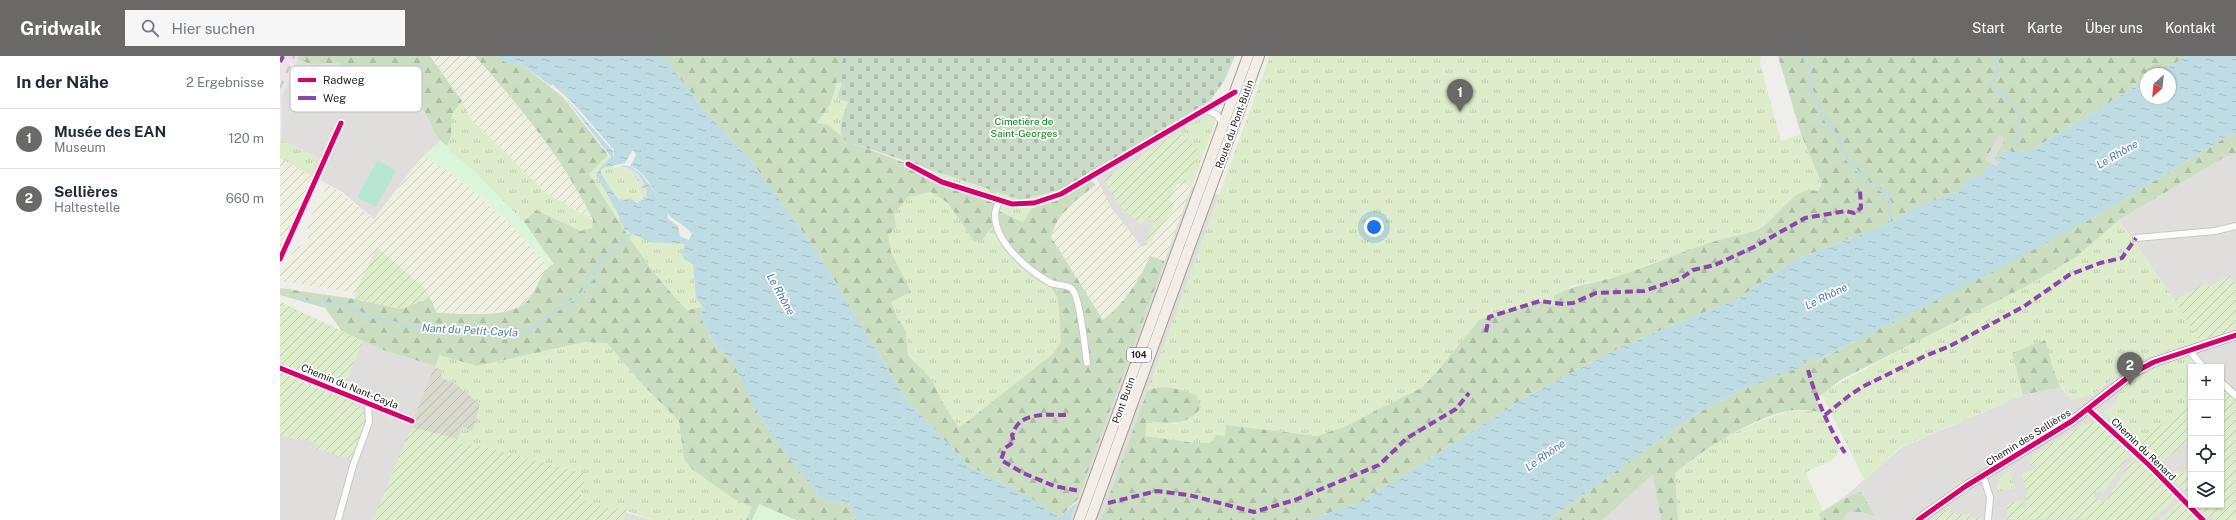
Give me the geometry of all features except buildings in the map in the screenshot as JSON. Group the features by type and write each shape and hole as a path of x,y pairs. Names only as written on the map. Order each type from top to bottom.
{"main road":[{"name":"Route du Pont-Butin","path":"1204,191 1223,124 1248,56"},
{"name":"Route du Pont-Butin","path":"1204,191 1259,56"},
{"name":"Pont Butin","path":"1079,520 1204,191"},
{"name":"Pont Butin","path":"1090,520 1204,191"}],"street":[{"name":"Route du Pont-Butin","path":"908,164 942,182 999,200 1022,205 1054,198 1235,92"},
{"path":"1206,109 1217,115 1223,124"},
{"path":"280,259 341,123"},
{"path":"999,200 995,214 997,224 1006,243 1015,256 1032,271 1052,283 1067,286 1073,290 1077,301 1087,363"},
{"path":"2136,238 2215,231 2236,226"},
{"name":"Chemin des Sellières","path":"1918,520 1983,476 2056,432 2135,372 2154,362 2236,335"},
{"path":"2189,350 2201,364"},
{"name":"Chemin du Nant-Cayla","path":"280,368 368,405 412,421"},
{"path":"2224,385 2236,396"},
{"name":"Chemin du Nant-Cayla","path":"338,520 353,466 369,422 368,405"},
{"name":"Chemin du Renard","path":"2088,409 2150,466 2203,520"},
{"path":"1983,476 1990,497 1988,520"}],"shaded area":[{"path":"280,56 299,56 295,66 290,66 290,77 282,96 280,125"},
{"path":"297,59 310,64 337,63 343,66 294,66"},
{"path":"290,76 290,112 422,112 422,103 440,141 411,170 374,219 341,191 312,176 317,157 281,140 282,96"},
{"path":"1211,100 1216,120 1184,184 1177,184 1148,244 1142,247 1111,208 1093,172"},
{"path":"2236,153 2236,520 1822,520 1819,514 1843,498 1902,447 2023,395 2061,387 2071,400 2093,394 2136,361 2199,341 2175,300 2119,220 2223,158"},
{"path":"280,302 380,349 435,366 411,427 579,500 652,520 280,520"},
{"path":"434,367 443,370 441,377 456,384 480,404 473,431 458,439 447,466 399,456"},
{"path":"1653,468 1661,520 1586,520"}],"green space":[{"path":"299,56 430,56 462,101 452,114 451,136 447,146 437,135 422,105 422,66 343,66 337,63 310,64 297,59"},
{"path":"431,56 475,56 516,103 569,175 593,220 547,194 471,119 462,101"},
{"path":"475,56 498,56 505,62 517,65 520,63 563,97 608,155 589,174 634,245 659,279 687,310 703,307 700,318 707,327 711,340 733,362 752,403 778,444 819,496 833,503 847,502 857,520 796,520 759,505 752,520 746,520 752,507 734,499 692,469 684,459 679,421 643,385 607,343 585,342 477,366 439,355 435,366 380,349 342,331 325,308 280,295 280,288 355,299 401,309 430,298 437,313 499,313 521,306 529,299 545,271 553,264 524,222 536,210 581,231 592,228 593,220 582,198 555,155 508,94"},
{"path":"663,56 844,56 831,103 817,123 828,125 849,142 908,164 914,170 934,182 994,203 993,208 1023,222 1032,208 1056,201 1092,181 1096,185 1069,207 1058,221 1051,237 1103,320 1125,299 1131,291 1150,256 1165,261 1078,499 1060,517 1022,493 969,466 906,399 816,250 752,162 705,111","holes":["931,192 948,203 974,241 981,241 993,226 1015,261 1050,286 1058,298 1061,342 1053,354 959,428 945,407 932,380 908,355 906,331 897,317 891,302 911,292 891,252 888,235 896,228 894,214 908,197"]},
{"name":"Cimetière de Saint-Georges","path":"844,56 1235,56 1224,81 1211,100 1064,189 1021,200 846,141 841,132 841,122 848,102 837,98 842,83 836,81"},
{"path":"1270,56 1761,56 1760,63 1781,141 1801,134 1822,184 1818,191 1794,197 1785,203 1773,219 1754,231 1652,263 1620,276 1571,286 1555,306 1437,372 1421,388 1344,427 1317,436 1226,425 1225,436 1211,443 1195,443 1144,436 1147,421 1178,424 1156,387 1147,391"},
{"path":"1778,56 2187,56 2167,68 2140,68 2140,84 2038,146 2026,151 2018,152 2005,150 1993,165 1984,170 1983,175 1973,178 1972,176 1956,192 1916,207 1890,223 1792,261 1741,297 1623,346 1529,395 1361,502 1308,520 1105,520 1101,518 1147,391 1165,387 1184,391 1196,395 1201,407 1190,418 1184,421 1169,423 1147,421 1145,436 1195,443 1211,443 1216,435 1225,436 1226,425 1317,436 1344,427 1421,388 1437,372 1479,320 1542,302 1555,306 1554,296 1563,291 1612,278 1706,244 1743,235 1757,230 1765,225 1792,198 1800,193 1818,191 1822,184 1801,134"},
{"path":"836,81 842,83 848,102 841,133 843,137 828,125 817,123 831,103"},
{"path":"462,101 471,119 547,194 593,220 592,228 581,231 537,210 524,222 471,168 451,153 447,146 451,136 452,114"},
{"path":"1210,115 1216,120 1192,186 1184,184 1200,151 1179,132 1205,116"},
{"path":"2236,131 2236,153 2223,158 2119,220 2076,257 2027,286 1842,379 1817,398 1822,412 1794,410 1764,418 1731,434 1700,454 1675,473 1678,520 1661,520 1653,474 1602,520 1548,520 1696,414 1747,387 1814,357 1817,361 2060,235 2100,214"},
{"path":"1179,132 1200,151 1184,184 1177,184 1169,200 1174,204 1171,212 1148,244 1145,243 1155,222 1147,218 1141,224 1129,215 1115,198 1104,179"},
{"path":"280,134 281,140 317,157 312,176 280,158"},
{"path":"440,141 447,146 451,153 471,168 524,222 554,264 548,267 507,220 457,178 423,156"},
{"path":"608,155 611,159 598,171 600,180 617,214 630,231 646,240 684,243 685,248 682,253 684,259 693,264 696,298 703,307 687,310 646,262 611,210 589,174"},
{"path":"423,156 438,164 470,188 517,231 548,267 529,299 522,306 504,312 437,313 428,294 377,247 355,293 280,281 280,274 296,247 302,245 308,239 307,224 328,184 374,219"},
{"path":"280,158 312,176 280,252"},
{"path":"378,160 396,171 376,207 357,197"},
{"path":"916,164 1021,200 1060,190 1046,197 1025,201 1011,200 949,180"},
{"path":"611,165 613,168 621,166 634,177 642,192 639,203 630,198 622,201 608,185 602,176 603,167"},
{"path":"624,165 639,171 667,212 668,219 677,225 621,201 630,198 637,203 642,198 639,183 633,175 621,166"},
{"path":"1099,183 1111,208 1142,247 1148,244 1177,183 1192,186 1165,261 1150,256 1141,276 1118,308 1103,320 1051,237 1053,226 1070,204"},
{"path":"931,192 948,203 974,241 988,234 993,225 998,235 1033,275 1050,286 1058,298 1061,342 1053,355 959,428 945,407 932,380 908,355 906,331 890,302 911,292 891,252 887,235 896,228 894,214 908,196"},
{"path":"1002,204 1015,208 1032,208 1024,222 998,210"},
{"path":"2119,220 2175,300 2199,341 2136,361 2093,394 2071,400 2052,372 2053,364 2012,353 2023,395 1900,447 1865,481 1821,393 1916,342 2027,286 2076,257"},
{"path":"377,247 424,288 430,298 401,309 355,299 355,293"},
{"path":"2229,275 2236,285 2236,330 2199,341 2175,300 2206,283 2209,287"},
{"path":"280,302 363,341 343,390 280,364"},
{"path":"2045,340 2061,387 2023,395 2012,353"},
{"path":"585,342 607,343 643,385 679,421 684,459 734,499 752,507 746,520 652,520 620,508 615,510 579,500 586,474 477,445 456,443 462,427 473,431 480,404 456,384 441,377 443,370 434,367 439,354 477,366"},
{"path":"2189,355 2196,364 2188,364 2188,403 2136,445 2106,417 2104,411 2114,405 2118,395 2135,379 2156,367"},
{"path":"280,371 321,387 362,407 366,420 351,460 315,448 315,442 280,436"},
{"path":"2224,388 2236,399 2236,520 2215,520 2212,516 2207,516 2200,508 2224,508"},
{"path":"2188,403 2188,441 2158,465 2136,445"},
{"path":"1795,410 1822,412 1839,448 1838,454 1835,458 1806,473 1823,512 1819,514 1822,520 1678,520 1675,473 1702,452 1746,427 1762,420"},
{"path":"2089,422 2099,423 2127,450 2128,457 2105,491 2095,492 2093,496 2105,502 2132,460 2137,459 2174,495 2174,500 2152,520 2007,519 2007,504 2023,499 2022,507 2025,507 2027,491 2021,475 2036,469 2035,465 2031,466 2029,461 2032,459 2032,455"},
{"path":"411,427 458,439 456,443 477,445 586,474 580,500 615,510 619,508 627,510 624,520 373,520"},
{"path":"2188,468 2188,495 2167,473 2174,476 2176,470 2184,473"},
{"path":"2009,470 2016,488 1996,492 1999,479"},
{"path":"1861,492 1875,516 1861,512 1847,512 1842,520 1822,520 1819,514 1840,501"},
{"path":"2177,503 2183,504 2199,520 2159,520"},
{"path":"759,504 796,520 752,520"},
{"path":"1947,508 1948,513 1955,512 1956,515 1970,514 1971,519 1983,517 1983,520 1932,520"}],"water":[{"name":"Le Rhône","path":"498,56 663,56 705,111 752,162 816,250 906,399 969,466 1022,493 1060,517 1075,504 1105,520 857,520 847,502 833,503 819,496 778,444 752,404 733,362 711,340 707,327 700,318 703,307 696,298 693,264 684,259 682,253 685,244 650,242 625,230 615,208 596,175 600,168 611,157 564,96 613,151 613,160 614,150 574,104 552,84 551,86 520,63 517,65 505,62","holes":["633,150 636,155 630,166 637,170 643,175 658,198 647,182 635,169 628,166 621,166 631,169 639,174 647,190 647,198 645,201 637,203 630,198 621,201 616,196 601,172 603,168 625,163","667,212 671,217 692,234 689,240 680,236 678,226 668,219"]},
{"name":"Le Rhône","path":"2187,56 2236,56 2236,131 2100,214 1981,278 1816,361 1814,357 1804,362 1804,366 1747,387 1696,414 1548,520 1308,520 1361,502 1529,395 1623,346 1741,297 1792,261 1890,223 1916,207 1956,192 1972,175 1973,178 1983,175 1983,170 1993,165 2005,150 2018,152 2026,151 2038,146 2140,84 2140,104 2176,104 2176,68 2167,68"}],"pier":[{"path":"1999,135 2002,136 2004,141 1994,159 1999,162 1997,167 1985,160"},
{"path":"1192,186 1219,195 1100,520 1070,520"}],"waterway":[{"path":"1803,56 1810,71 1811,88 1823,117 1838,138 1846,159 1870,184 1885,193 1890,201 1890,223"},
{"path":"1998,56 1997,69 1991,86 2004,95 2020,114 2017,145"},
{"name":"Nant du Petit-Cayla","path":"296,297 308,302 341,304 368,316 426,330 520,333 529,330 581,294 593,278 601,260 631,234"}],"railway":[{"path":"280,88 294,56"}],"marked path":[{"path":"280,62 283,56"},
{"path":"1486,332 1489,317 1540,301 1563,304 1573,303 1596,293 1644,291 1680,279 1693,270 1715,265 1754,247 1805,218 1846,211 1854,213 1861,208 1860,190"},
{"path":"1825,415 1862,387 1925,356 1950,346 2023,307 2069,275 2100,263 2122,258 2136,238"},
{"path":"1808,370 1824,413 1845,453"},
{"path":"1108,503 1157,491 1189,495 1254,512 1295,500 1379,465 1407,438 1456,409 1469,393"},
{"path":"1066,415 1039,415 1020,422 1012,435 1014,442 1005,448 1001,460 1023,473 1054,486 1079,491"}],"cycle path":[{"path":"908,164 942,182 1012,204 1034,203 1061,194 1235,92"},
{"path":"280,259 341,123"},
{"path":"1918,520 1966,486 2072,421 2135,372 2154,362 2236,335"},
{"path":"280,368 412,421"},
{"path":"2088,409 2150,466 2203,520"}],"place":[{"name":"Musée des EAN","path":"1460,112"},
{"name":"Sellières","path":"2130,385"}]}
